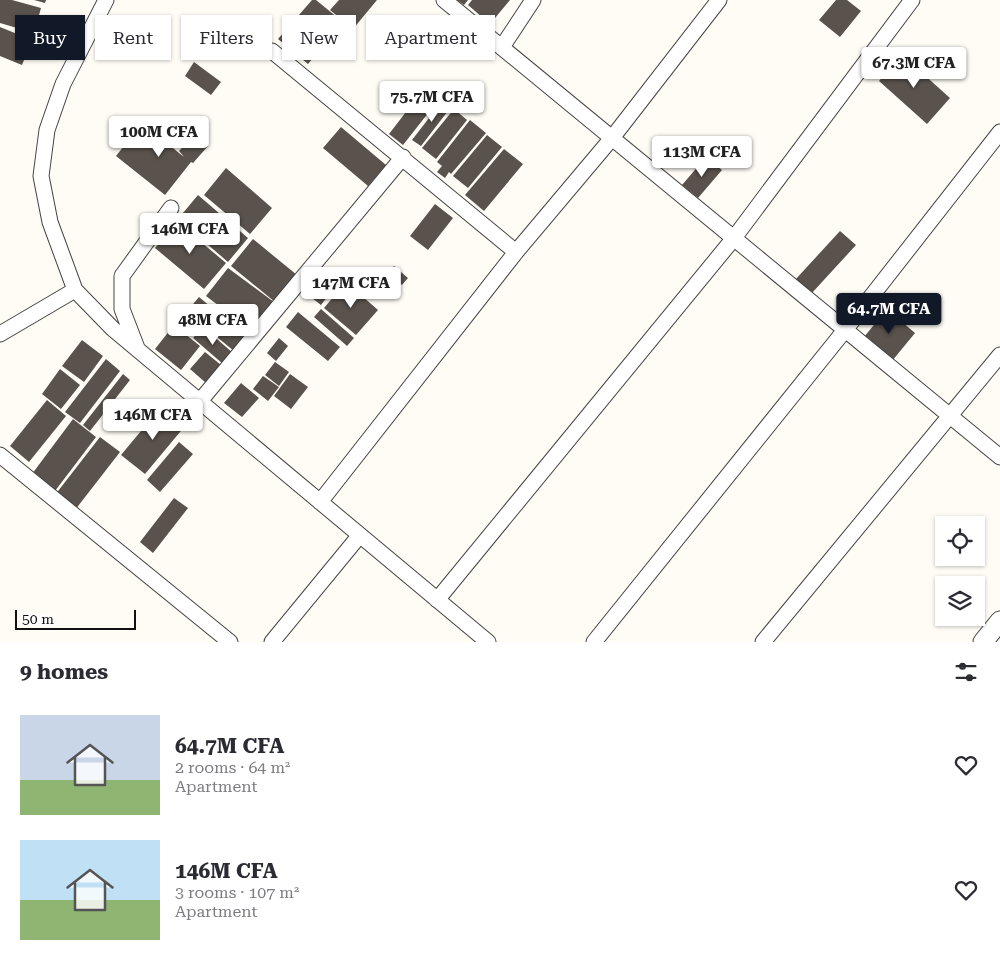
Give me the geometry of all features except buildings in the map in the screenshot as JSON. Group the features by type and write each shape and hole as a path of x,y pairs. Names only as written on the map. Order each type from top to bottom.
{"street":[{"path":"106,0 63,84 46,130 41,176 50,222 75,290 113,329 488,642"},
{"path":"444,0 1000,457"},
{"path":"502,47 533,0"},
{"path":"320,502 516,252 612,138 719,0"},
{"path":"437,600 734,238 912,0"},
{"path":"272,51 516,252"},
{"path":"594,642 845,330 1000,132"},
{"path":"200,401 403,157"},
{"path":"138,350 122,309 122,276 171,208"},
{"path":"0,334 75,290"},
{"path":"764,642 1000,355"},
{"path":"0,455 230,642"},
{"path":"272,642 360,535"},
{"path":"987,641 1000,621"}]}
